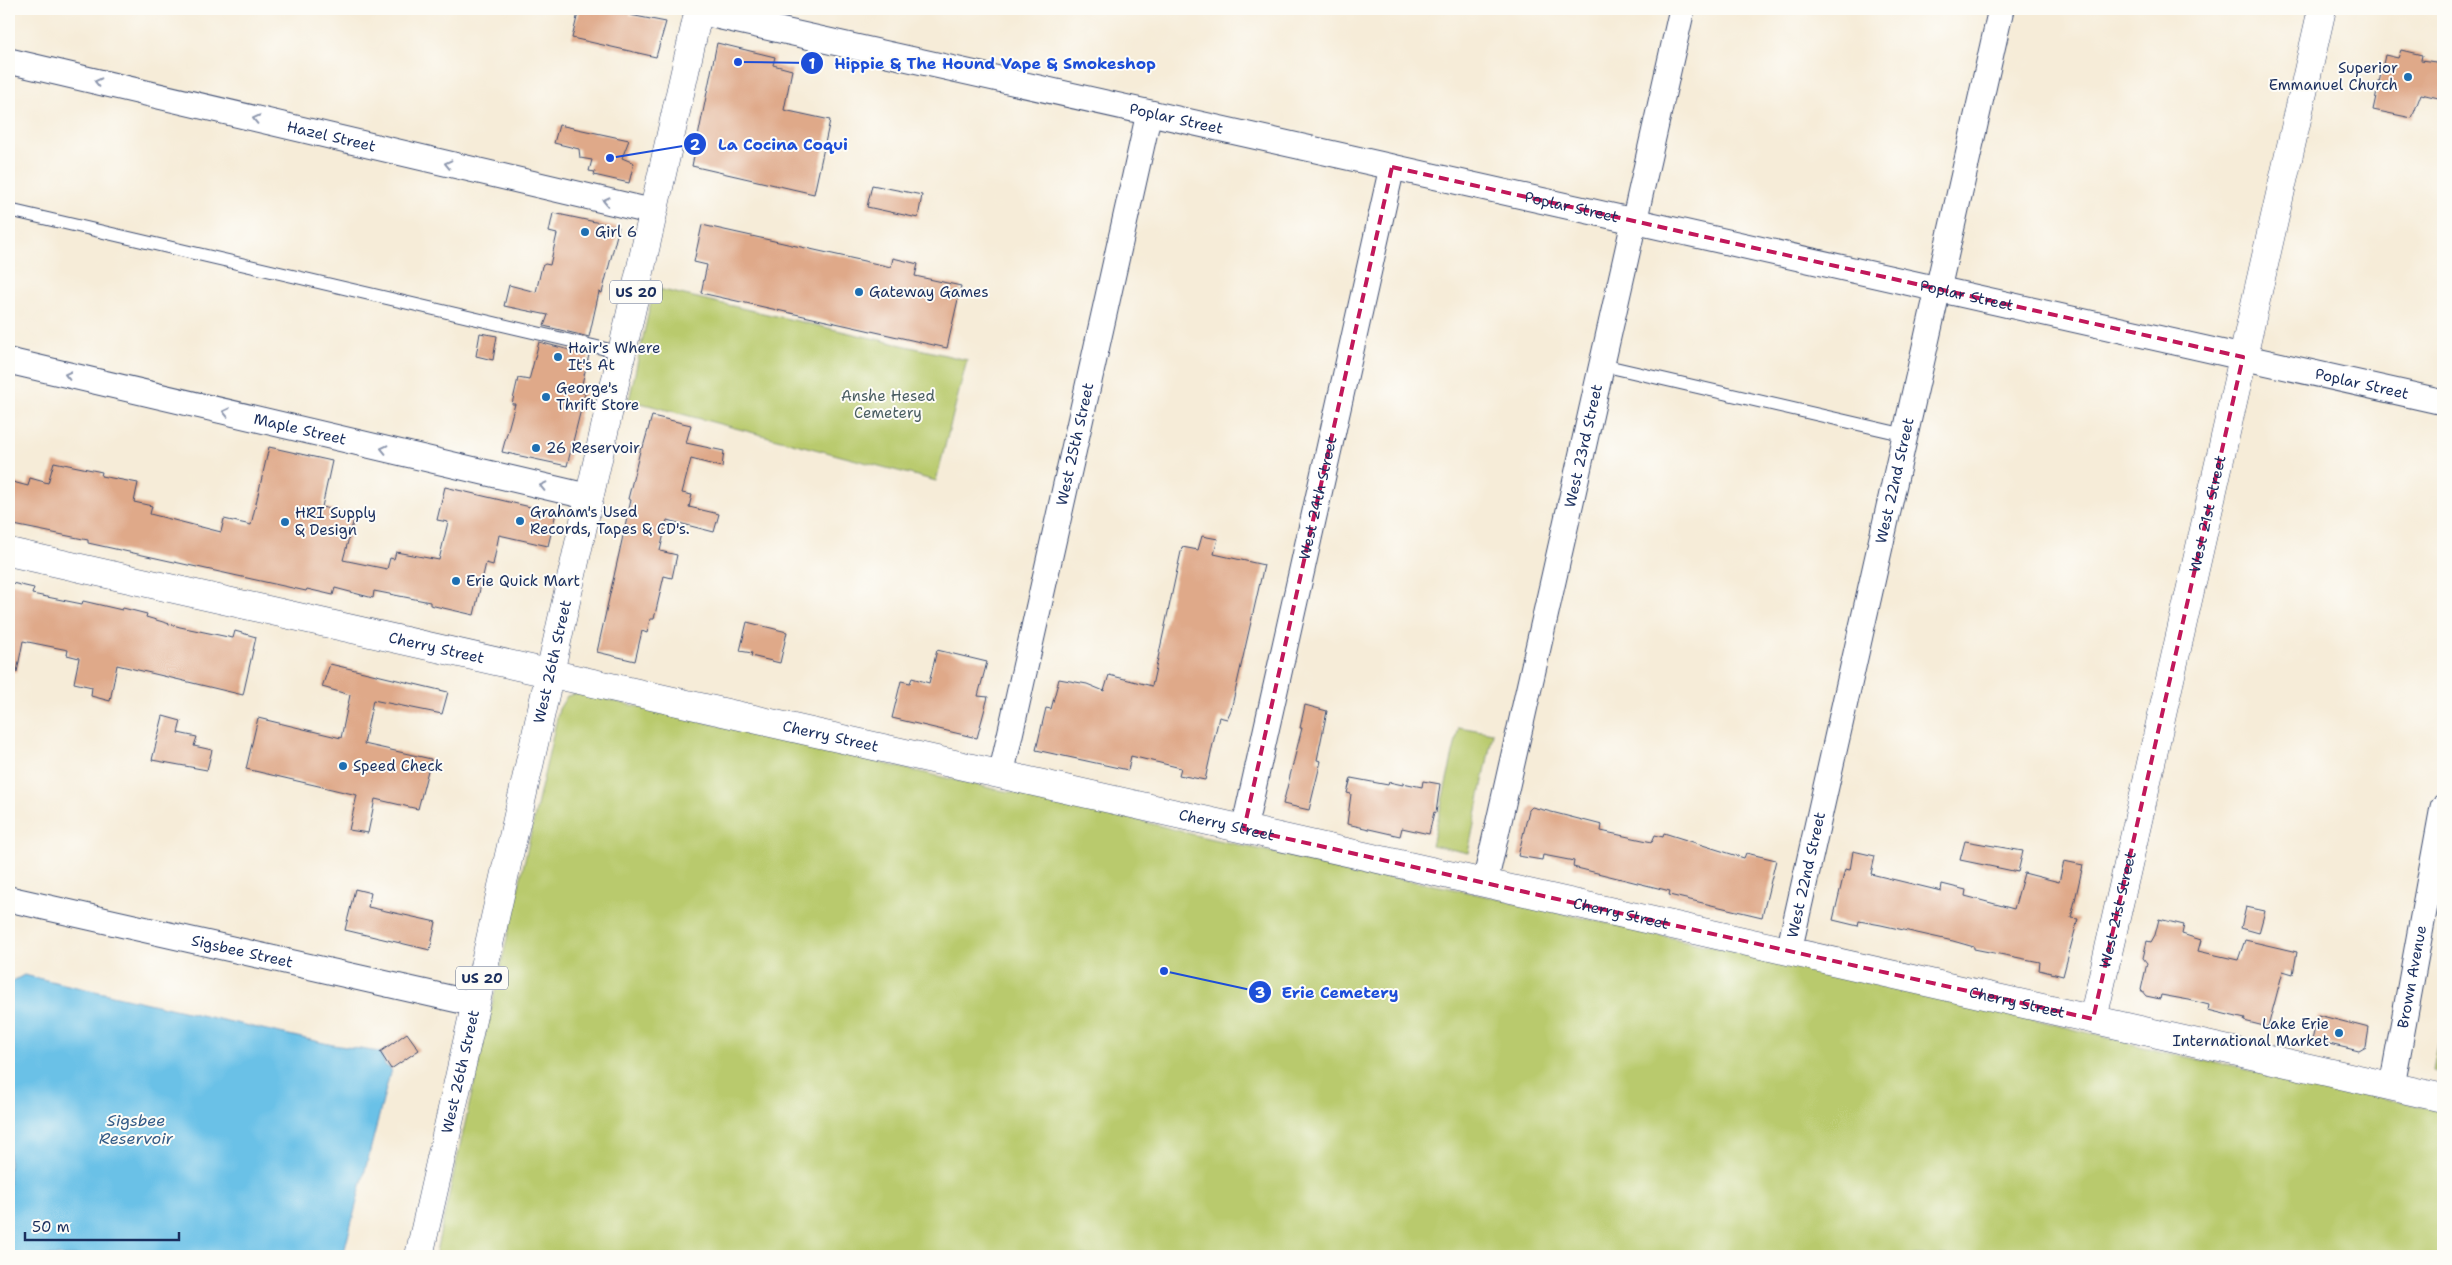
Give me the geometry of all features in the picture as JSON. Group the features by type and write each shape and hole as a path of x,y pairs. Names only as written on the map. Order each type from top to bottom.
{"street":[{"name":"West 23rd Street","path":"1486,883 1682,9"},
{"name":"West 22nd Street","path":"1790,951 2001,9"},
{"name":"West 21st Street","path":"2093,1019 2322,9"},
{"name":"Poplar Street","path":"699,10 1149,113 2443,402"},
{"name":"West 26th Street","path":"419,1256 699,10"},
{"name":"Hazel Street","path":"9,61 654,212"},
{"name":"West 25th Street","path":"1001,775 1149,113"},
{"name":"West 24th Street","path":"1244,829 1392,167"},
{"name":"Maple Street","path":"9,361 590,497"},
{"name":"Cherry Street","path":"9,552 2443,1098"},
{"name":"Brown Avenue","path":"2392,1086 2443,807"},
{"name":"Sigsbee Street","path":"9,899 476,1004"}],"lane":[{"path":"9,210 622,353"},
{"path":"1602,365 1906,435"}],"highlighted area":[{"path":"1392,167 2243,357 2093,1019 1244,829"}],"green space":[{"name":"Anshe Hesed Cemetery","path":"654,288 967,360 936,481 629,400"},
{"path":"579,693 994,789 1077,804 1199,836 1367,873 1445,887 2030,1018 2163,1052 2443,1111 2443,1256 435,1256 559,709 567,696"},
{"path":"1459,727 1493,733 1468,853 1432,845"},
{"path":"2443,1020 2443,1073 2433,1070"}],"water":[{"name":"Sigsbee Reservoir","path":"24,975 333,1045 380,1052 385,1065 391,1069 343,1256 9,1256 9,983"}],"building":[{"path":"579,9 631,9 630,15 666,22 656,57 572,38"},
{"path":"717,43 775,57 773,65 792,70 784,110 830,120 814,194 692,166"},
{"path":"2401,50 2422,55 2421,60 2443,63 2443,99 2421,94 2412,118 2373,110 2385,55 2398,58"},
{"path":"559,125 629,140 622,158 634,163 629,183 594,175 595,172 589,171 592,160 580,158 579,149 554,143"},
{"path":"872,185 922,195 918,218 867,207"},
{"path":"553,213 619,227 602,293 599,292 589,337 544,326 548,315 504,306 509,285 536,292 542,266 545,264 550,265 557,234 549,232"},
{"path":"702,225 891,267 893,258 918,264 915,276 961,286 947,348 701,293 707,265 694,262"},
{"path":"480,333 497,336 493,360 476,356"},
{"path":"539,342 589,355 580,392 585,393 567,466 502,452 515,404 512,404 518,378 529,380"},
{"path":"652,416 691,425 686,443 724,451 722,467 691,459 682,493 692,495 689,507 719,514 714,532 667,520 660,551 677,555 672,578 664,576 654,619 650,619 647,633 642,631 635,661 597,652 631,500 628,499 641,447 643,447"},
{"path":"269,447 332,461 322,507 355,515 343,560 387,569 390,558 394,559 396,552 439,560 448,522 437,520 445,487 556,513 548,546 499,535 493,565 486,563 474,615 430,605 430,602 374,591 373,598 335,588 333,595 307,589 306,591 88,543 88,540 9,524 9,481 28,486 30,478 48,483 54,462 102,472 101,476 138,483 134,502 152,506 150,514 221,532 224,519 251,525"},
{"path":"1202,536 1218,539 1214,554 1264,565 1231,710 1227,719 1219,717 1205,780 1179,775 1181,768 1131,756 1128,770 1036,750 1046,708 1051,709 1059,679 1087,684 1104,691 1109,675 1152,686 1182,547 1198,550"},
{"path":"12,583 34,588 32,594 82,604 83,601 122,610 123,608 147,614 146,617 180,627 233,638 235,631 256,637 243,695 117,665 110,701 91,696 92,687 74,683 79,658 67,655 68,650 23,641 17,672 9,671 9,597"},
{"path":"747,622 787,632 780,663 751,656 752,653 740,651"},
{"path":"937,650 987,662 978,696 988,697 977,738 892,718 901,681 910,683 912,678 929,683"},
{"path":"330,664 448,692 442,714 373,700 364,744 431,759 418,809 375,799 368,833 349,830 357,795 246,769 258,718 341,738 350,695 322,687"},
{"path":"1305,705 1327,711 1317,760 1321,761 1309,810 1283,804 1302,728 1300,728"},
{"path":"163,716 181,721 178,733 197,737 194,746 212,750 207,770 152,760"},
{"path":"1351,778 1388,785 1389,782 1422,787 1423,781 1440,784 1436,813 1434,812 1429,834 1402,828 1400,836 1347,824 1351,794 1347,793"},
{"path":"1532,807 1602,825 1601,831 1652,842 1655,835 1663,837 1664,833 1744,858 1746,853 1776,860 1762,917 1669,895 1670,891 1573,867 1574,861 1543,855 1542,860 1518,856 1529,810"},
{"path":"1965,841 2023,851 2018,872 1960,860"},
{"path":"1853,851 1875,856 1871,874 1941,891 1942,884 1966,890 1965,896 2014,909 2024,873 2059,882 2064,861 2083,865 2071,918 2078,919 2063,976 2039,970 2040,962 1974,949 1974,947 1953,941 1881,925 1859,921 1858,926 1833,920 1845,869 1850,870"},
{"path":"355,889 371,893 368,907 436,922 430,950 345,930"},
{"path":"2246,907 2265,911 2259,933 2241,928"},
{"path":"2159,919 2184,925 2182,934 2201,940 2198,951 2238,960 2245,940 2297,952 2293,974 2283,971 2268,1027 2208,1010 2209,1005 2161,995 2160,999 2146,996 2141,990 2147,963 2143,958 2147,941 2151,942 2155,935"},
{"path":"2318,1015 2369,1028 2366,1047 2359,1051 2312,1040"},
{"path":"407,1033 419,1050 391,1069 380,1052"}],"place":[{"name":"Hippie & The Hound Vape & Smokeshop","path":"738,62"},
{"name":"Superior Emmanuel Church","path":"2408,77"},
{"name":"La Cocina Coqui","path":"610,158"},
{"name":"Girl 6","path":"585,232"},
{"name":"Gateway Games","path":"859,292"},
{"name":"Hair's Where It's At","path":"558,357"},
{"name":"George's Thrift Store","path":"546,397"},
{"name":"26 Reservoir","path":"536,448"},
{"name":"Graham's Used Records, Tapes & CD's.","path":"520,521"},
{"name":"HRI Supply & Design","path":"285,522"},
{"name":"Erie Quick Mart","path":"456,581"},
{"name":"Speed Check","path":"343,766"},
{"name":"Erie Cemetery","path":"1164,971"},
{"name":"Lake Erie International Market","path":"2339,1033"}]}
